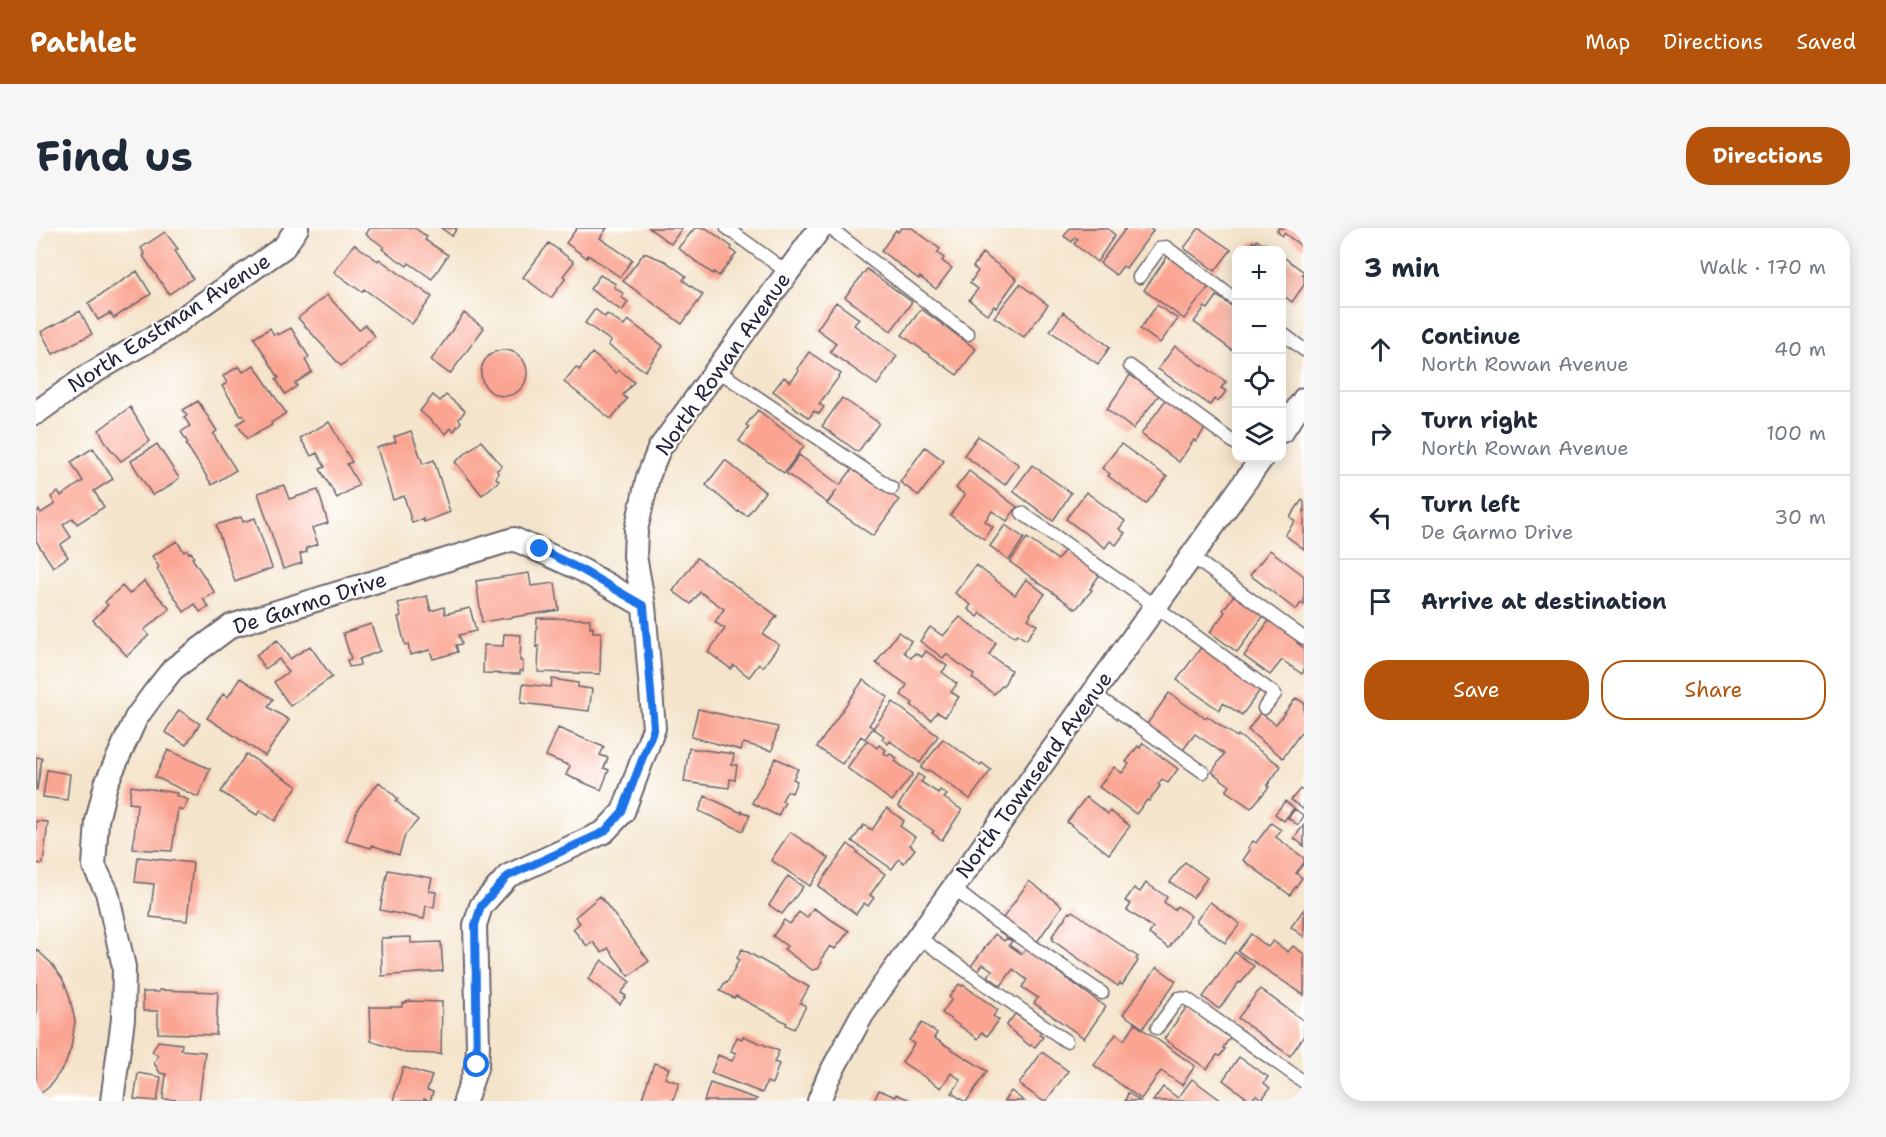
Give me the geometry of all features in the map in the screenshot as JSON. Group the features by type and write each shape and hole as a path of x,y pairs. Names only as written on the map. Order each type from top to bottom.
{"street":[{"name":"North Eastman Avenue","path":"36,412 88,375 163,332 284,247 297,228"},
{"name":"North Rowan Avenue","path":"465,1101 477,1065 475,925 481,906 508,876 604,832 622,812 654,728 644,606 635,556 636,530 648,477 659,449 820,228"},
{"path":"1286,423 1304,399"},
{"name":"North Townsend Avenue","path":"819,1101 828,1078 862,1015 1257,462"},
{"name":"De Garmo Drive","path":"112,1101 123,1019 124,967 107,892 94,866 97,821 106,784 136,718 173,669 231,626 514,539 582,570 644,606"}],"lane":[{"path":"727,228 787,272"},
{"path":"830,228 968,334"},
{"path":"1139,277 1160,248 1166,247 1232,297"},
{"path":"1286,337 1304,350"},
{"path":"1130,366 1232,441"},
{"path":"717,370 892,488"},
{"path":"1022,513 1275,694 1264,708"},
{"path":"1191,556 1304,638"},
{"path":"1093,693 1203,772"},
{"path":"953,888 994,920 1102,993"},
{"path":"918,937 1066,1041"},
{"path":"1157,1028 1179,998 1188,999 1304,1082"}],"building":[{"path":"370,228 415,228 427,237 425,240 448,255 432,279 409,263 407,266 382,249 384,247 366,234"},
{"path":"441,228 457,228 452,236"},
{"path":"577,228 607,228 600,238 632,260 620,277 566,243"},
{"path":"649,228 682,228 671,244"},
{"path":"695,228 706,228 732,247 731,249 736,254 719,276 678,248"},
{"path":"901,228 912,228 940,249 937,253 944,258 942,261 952,268 936,289 881,251 896,230 898,232"},
{"path":"1070,228 1107,228 1115,235 1097,262 1074,244 1078,239 1075,237 1072,242 1064,236"},
{"path":"1126,228 1149,228 1153,231 1126,268 1123,266 1116,275 1100,263"},
{"path":"1199,228 1231,250 1215,271 1184,248"},
{"path":"1279,228 1304,228 1304,248 1284,233 1282,236 1277,231"},
{"path":"165,232 178,249 175,251 193,278 169,294 143,256 145,255 141,248"},
{"path":"1257,240 1268,246 1250,246 1253,241 1256,243"},
{"path":"549,243 574,262 563,276 566,278 551,298 523,277"},
{"path":"354,244 432,297 412,324 364,289 362,292 334,272"},
{"path":"644,253 665,261 686,276 683,280 703,295 682,324 623,281"},
{"path":"982,253 1017,279 996,308 994,306 988,315 969,300 978,289 970,283 978,271 973,267"},
{"path":"1169,254 1211,284 1184,319 1144,290"},
{"path":"1286,259 1304,272 1302,275 1304,285 1292,302 1286,298"},
{"path":"867,269 912,302 891,331 845,297"},
{"path":"137,271 151,294 114,318 110,313 98,320 88,303"},
{"path":"600,275 616,284 614,287 624,294 621,297 628,302 622,311 590,289"},
{"path":"1020,284 1048,305 1024,337 994,317"},
{"path":"327,295 359,330 365,325 375,336 341,366 298,318"},
{"path":"1217,296 1232,306 1232,350 1194,322 1205,307 1208,309"},
{"path":"836,302 859,319 854,325 897,356 877,385 830,352 836,343 817,329"},
{"path":"1157,305 1178,319 1160,343 1140,329"},
{"path":"595,309 605,317 607,314 624,326 628,320 663,346 645,371 608,345 611,341 585,323"},
{"path":"921,309 976,349 957,375 902,335"},
{"path":"80,311 92,334 53,354 41,332"},
{"path":"1063,312 1110,347 1098,364 1050,331"},
{"path":"464,313 484,328 450,374 431,360"},
{"path":"270,328 274,335 277,333 278,335 291,328 309,357 305,360 312,372 295,383 297,386 285,394 276,379 279,378 254,338"},
{"path":"1175,346 1226,382 1221,388 1226,391 1218,402 1214,399 1210,405 1158,369"},
{"path":"504,350 520,357 527,373 520,389 504,396 488,389 481,373 488,357"},
{"path":"809,352 841,374 819,404 824,407 819,414 814,411 809,418 773,391 784,377 790,382"},
{"path":"592,353 616,373 619,370 634,382 623,395 627,399 611,419 564,382 576,367 579,370"},
{"path":"254,365 286,413 271,423 272,425 247,439 237,424 245,419 222,386 227,383 223,376 239,366 243,372"},
{"path":"1130,375 1159,395 1133,429 1107,409"},
{"path":"433,395 440,401 446,395 465,411 454,431 451,428 446,434 420,411"},
{"path":"842,398 879,423 858,452 822,426"},
{"path":"1167,398 1208,424 1179,462 1141,434"},
{"path":"198,401 217,431 213,434 236,470 212,485 181,432 190,426 184,417 187,415 183,410"},
{"path":"130,407 150,441 121,461 108,446 99,430"},
{"path":"758,410 804,446 784,473 739,441 749,427 746,425"},
{"path":"329,422 352,462 347,464 359,485 337,498 320,469 325,467 317,453 311,456 300,438"},
{"path":"411,431 423,464 434,460 450,512 424,522 423,519 412,523 404,496 393,500 377,448 396,442 394,437"},
{"path":"978,436 1019,465 1005,485 964,455"},
{"path":"481,441 502,466 497,470 496,478 499,481 482,495 455,462"},
{"path":"157,444 179,478 165,489 152,495 131,461"},
{"path":"1121,444 1167,477 1146,504 1108,476 1110,474 1102,468"},
{"path":"925,447 944,461 919,496 900,482"},
{"path":"93,448 113,479 94,491 104,507 77,524 73,518 63,525 71,537 60,545 68,557 53,567 36,541 36,512 39,510 41,513 55,504 51,497 58,492 61,496 83,481 71,462"},
{"path":"799,455 840,485 853,468 899,500 873,536 827,504 837,490 827,503 786,473"},
{"path":"725,460 765,492 747,516 738,512 706,485"},
{"path":"1032,465 1071,493 1053,521 1013,491"},
{"path":"969,471 1017,507 1007,521 992,511 985,521 993,527 984,539 950,515 965,495 956,488"},
{"path":"284,485 289,499 318,490 328,523 312,528 318,544 306,548 307,552 300,554 302,563 283,569 258,493"},
{"path":"1086,492 1125,521 1119,529 1125,533 1116,545 1110,541 1105,548 1066,519"},
{"path":"1302,500 1304,502 1304,549 1285,535 1295,521 1290,517"},
{"path":"241,517 243,522 255,518 272,568 235,582 216,525"},
{"path":"1005,525 1024,538 1009,560 990,546"},
{"path":"1027,538 1058,560 1065,549 1100,574 1090,589 1092,590 1076,609 1010,562"},
{"path":"177,541 184,552 187,550 191,552 194,557 192,558 215,593 203,599 209,607 200,612 195,604 184,612 157,569 159,567 152,556"},
{"path":"1270,550 1304,576 1304,605 1301,603 1296,610 1250,575"},
{"path":"697,558 777,616 763,634 779,645 763,667 759,664 749,677 734,665 731,669 708,652 725,629 715,622 724,609 700,592 691,604 673,591"},
{"path":"976,565 1015,595 1026,579 1045,594 1030,614 1028,619 1037,625 1026,640 1017,634 1015,637 981,613 978,617 968,609 971,605 955,593"},
{"path":"529,573 531,586 555,583 559,610 482,622 476,581"},
{"path":"144,581 170,609 144,630 149,635 127,656 93,620 108,605 105,602 122,586 129,594"},
{"path":"1237,594 1265,614 1237,652 1210,632 1225,612 1223,610"},
{"path":"427,596 431,611 444,607 445,614 470,608 476,631 459,635 462,644 456,645 458,652 433,659 430,650 410,655 398,617 401,616 398,603"},
{"path":"960,617 996,643 989,655 1011,670 1005,683 994,694 946,654 943,658 920,641 930,627 943,636"},
{"path":"537,618 590,619 590,628 593,627 593,632 601,632 600,674 538,672"},
{"path":"1270,619 1297,638 1297,643 1304,648 1302,674 1282,660 1270,675 1244,656"},
{"path":"371,624 380,651 359,659 360,665 349,667 347,660 351,659 343,633"},
{"path":"898,632 911,641 904,652 911,658 915,653 922,657 926,651 947,666 942,672 957,684 951,692 959,697 945,717 937,712 931,720 911,705 913,703 901,695 907,685 876,663"},
{"path":"504,634 521,635 520,661 523,661 523,671 520,671 520,674 483,673 484,645 503,646"},
{"path":"277,640 290,659 310,646 332,677 290,706 274,682 288,672 279,659 265,669 256,655"},
{"path":"1202,646 1261,689 1242,715 1223,703 1219,710 1177,680"},
{"path":"240,678 273,699 268,707 289,720 265,756 207,718 223,694 228,697"},
{"path":"552,679 578,683 578,687 592,689 589,711 521,703 523,684 551,687"},
{"path":"863,680 888,697 869,725 873,728 865,739 861,736 842,764 817,747"},
{"path":"1169,693 1205,718 1207,716 1237,737 1238,735 1281,766 1267,786 1269,787 1251,808 1226,791 1230,786 1212,772 1224,754 1195,734 1183,750 1147,724"},
{"path":"1296,698 1304,703 1304,728 1283,758 1248,730 1260,713 1276,724"},
{"path":"893,702 938,736 920,763 890,741 888,744 882,739 884,736 873,728"},
{"path":"698,709 778,727 772,751 743,743 741,750 691,737"},
{"path":"179,710 200,724 186,745 165,732"},
{"path":"558,728 604,747 600,755 608,758 604,768 609,770 601,790 566,775 570,766 546,756"},
{"path":"943,739 991,770 970,799 929,770 927,772 921,768"},
{"path":"867,740 877,748 879,745 886,750 884,753 888,756 890,754 897,758 895,761 913,774 892,801 847,768"},
{"path":"1143,743 1178,769 1168,783 1162,779 1158,784 1160,786 1149,801 1147,800 1136,814 1099,787 1114,767 1122,773 1129,764 1126,762"},
{"path":"689,748 734,754 732,765 737,765 735,780 730,779 729,788 684,782"},
{"path":"168,750 210,769 198,797 155,777"},
{"path":"246,754 297,786 275,821 260,811 257,815 221,792"},
{"path":"36,757 42,758 37,790 36,790"},
{"path":"776,758 798,769 793,779 797,781 792,793 787,791 782,801 785,802 778,816 752,803"},
{"path":"47,770 70,774 67,800 43,797"},
{"path":"918,774 924,778 921,782 938,793 940,790 947,795 944,798 962,810 942,840 932,833 934,831 898,806"},
{"path":"379,782 418,820 405,835 399,855 372,845 371,848 346,841 358,808"},
{"path":"131,786 177,793 176,795 188,800 183,811 178,808 172,851 133,849 137,804 129,803"},
{"path":"1300,789 1304,792 1304,810 1291,800"},
{"path":"705,796 750,815 743,831 699,811"},
{"path":"1086,797 1108,814 1110,811 1130,826 1109,854 1067,822"},
{"path":"1285,801 1294,808 1284,821 1275,814"},
{"path":"887,808 904,821 900,826 915,837 910,845 915,849 904,863 899,859 892,869 852,841 864,825 872,830"},
{"path":"1295,809 1304,816 1298,825 1288,818"},
{"path":"36,821 48,822 43,864 36,863"},
{"path":"1271,823 1281,830 1276,837 1304,858 1304,863 1296,873 1302,878 1290,895 1243,860 1253,841 1256,843"},
{"path":"1304,825 1304,846 1294,838"},
{"path":"790,832 829,858 810,886 771,860"},
{"path":"848,844 885,874 870,895 874,898 868,906 864,903 856,914 818,886"},
{"path":"138,857 193,863 187,921 150,917 154,884 135,882"},
{"path":"1185,862 1207,878 1193,898 1170,882"},
{"path":"388,870 432,878 429,891 436,892 434,907 426,906 424,919 380,910"},
{"path":"788,876 803,887 782,914 769,905"},
{"path":"1029,881 1062,906 1037,942 1003,918"},
{"path":"1146,883 1167,897 1164,902 1174,910 1177,906 1191,916 1169,948 1149,934 1153,928 1127,910 1131,904 1125,901 1134,888 1140,892"},
{"path":"600,896 649,961 629,976 608,948 602,953 593,942 587,946 573,929 580,923 575,917"},
{"path":"1210,902 1240,924 1225,943 1196,921"},
{"path":"813,908 849,931 835,949 830,946 821,959 822,962 818,969 812,970 784,949 787,946 773,936 784,920 790,924 799,912 807,918"},
{"path":"1304,909 1304,937 1291,927"},
{"path":"1073,911 1138,957 1136,959 1138,961 1122,985 1120,983 1118,986 1052,940 1054,937 1052,936 1069,912"},
{"path":"995,934 1004,941 1007,938 1012,941 1009,945 1022,954 1026,949 1106,1007 1084,1038 1034,1003 1038,998 1022,987 1027,980 1013,969 1001,986 988,976 992,970 983,964 978,971 971,966"},
{"path":"1251,934 1268,947 1273,941 1288,952 1293,946 1304,954 1304,995 1238,951"},
{"path":"411,937 411,943 441,942 443,971 382,976 381,938"},
{"path":"36,949 51,963 62,978 69,994 75,1021 71,1048 65,1065 49,1087 36,1097"},
{"path":"742,949 809,987 800,1003 806,1006 794,1029 736,996 734,998 720,991 725,982 727,983"},
{"path":"1235,952 1254,966 1219,1009 1203,997"},
{"path":"602,960 630,982 621,993 626,996 620,1004 588,979"},
{"path":"1157,967 1176,981 1143,1028 1123,1014"},
{"path":"959,984 998,1010 993,1016 999,1020 987,1036 982,1032 978,1039 942,1013 952,999 949,997"},
{"path":"1260,989 1304,1021 1304,1036 1290,1056 1238,1018"},
{"path":"159,990 218,992 216,1035 158,1033 158,1011 143,1011 143,992 159,992"},
{"path":"409,1001 442,1002 441,1054 406,1053 371,1041 370,1007 402,1007 402,1004"},
{"path":"1188,1005 1231,1036 1220,1056 1217,1055 1207,1069 1164,1039"},
{"path":"1015,1014 1041,1032 1039,1035 1043,1037 1035,1047 1030,1046 1006,1026"},
{"path":"922,1023 937,1033 934,1038 987,1071 967,1101 952,1093 961,1080 951,1073 941,1088 902,1062 914,1044 909,1040"},
{"path":"1135,1024 1195,1066 1182,1085 1161,1071 1141,1099 1094,1065 1116,1034 1124,1040"},
{"path":"743,1036 779,1051 774,1062 779,1064 772,1084 767,1082 762,1093 711,1073 718,1055 732,1061 736,1053 731,1051 737,1037 742,1039"},
{"path":"158,1041 182,1044 181,1050 205,1052 199,1101 163,1099 166,1074 160,1073 154,1063 158,1055 152,1052"},
{"path":"1042,1052 1068,1071 1046,1101 1019,1084"},
{"path":"1239,1057 1268,1077 1264,1083 1270,1088 1262,1099 1256,1095 1251,1101 1223,1080"},
{"path":"654,1063 669,1068 665,1078 679,1083 673,1101 641,1101"},
{"path":"403,1067 432,1076 427,1090 433,1092 430,1101 424,1099 423,1101 393,1101"},
{"path":"138,1073 161,1077 157,1101 134,1099"},
{"path":"1192,1079 1222,1101 1153,1101 1163,1087 1178,1098"},
{"path":"710,1083 757,1099 756,1101 704,1101"},
{"path":"879,1090 895,1097 896,1094 912,1101 874,1101"},
{"path":"1011,1091 1024,1101 1004,1101"},
{"path":"1128,1093 1140,1101 1125,1101"}],"route":[{"path":"477,1065 475,925 481,906 508,876 604,832 622,812 654,728 644,606 540,549"}]}
